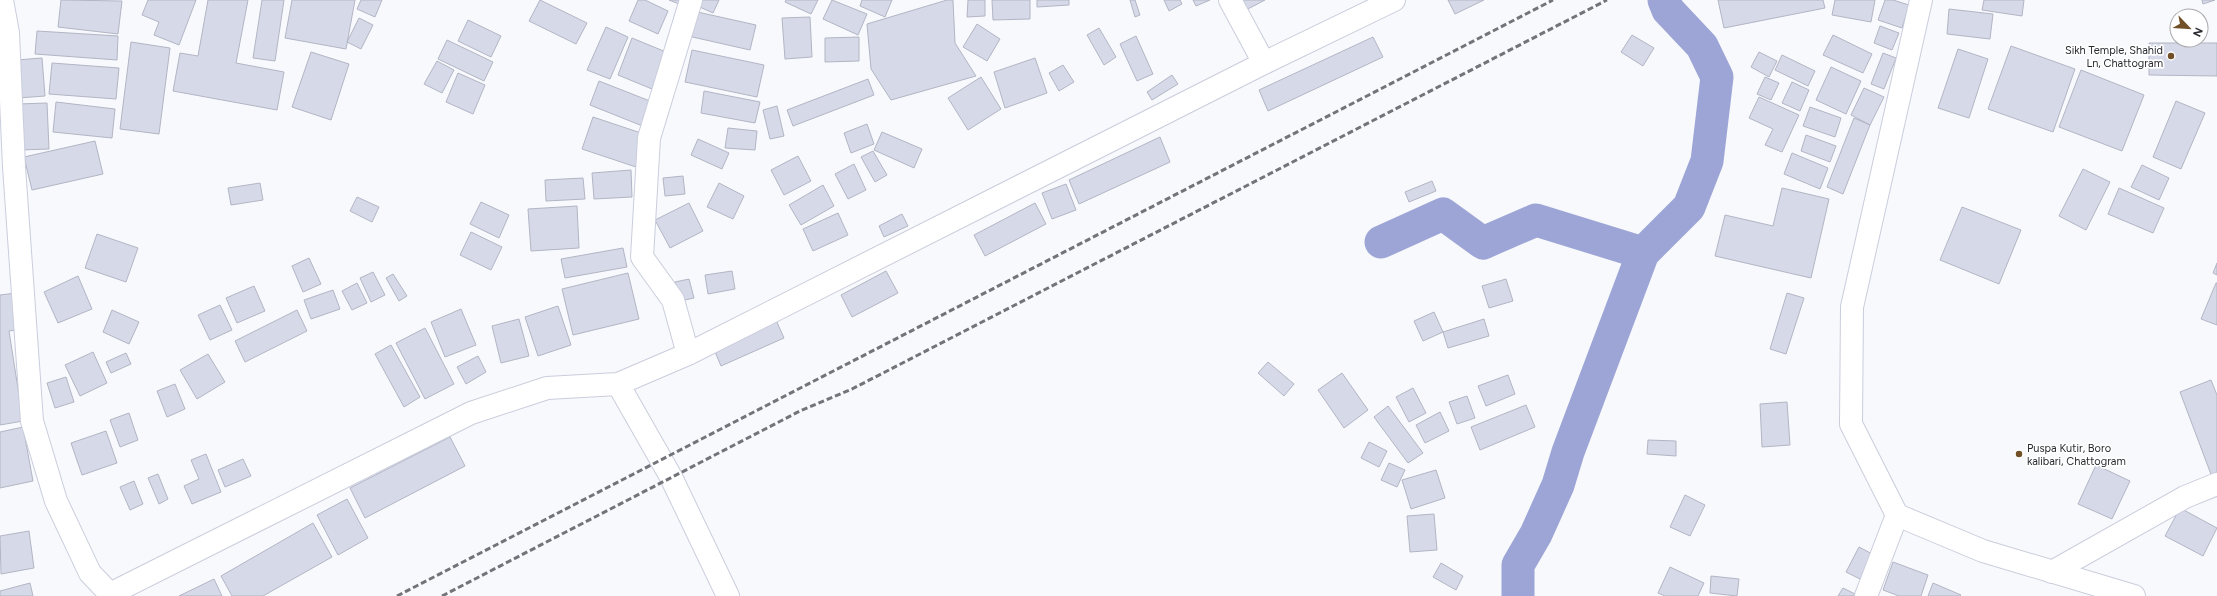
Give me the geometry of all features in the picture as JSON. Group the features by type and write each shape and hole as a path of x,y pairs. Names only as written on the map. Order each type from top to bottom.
{"street":[{"path":"2,0 8,33 14,167 32,421 56,501 90,573 109,595 471,413 547,388 618,384 688,354 1264,63 1394,0"},
{"path":"688,354 673,300 642,257 649,138 691,0"},
{"path":"1230,0 1264,63"},
{"path":"1921,0 1852,307 1851,424 1897,515 1983,551 2052,572 2112,593 2134,596"},
{"path":"618,384 670,477 728,596"},
{"path":"2052,572 2185,498 2217,484"},
{"path":"1866,596 1897,515"}],"building":[{"path":"61,0 122,1 118,34 58,27"},
{"path":"148,0 196,0 179,45 154,35 159,22 142,15"},
{"path":"208,0 248,0 236,63 284,72 277,110 173,91 180,53 198,56"},
{"path":"262,0 284,0 275,61 253,58"},
{"path":"292,0 355,0 346,49 285,38"},
{"path":"361,0 382,0 375,17 357,9"},
{"path":"540,0 587,23 576,44 529,21"},
{"path":"638,0 645,0 668,11 658,34 629,21"},
{"path":"669,0 680,0 679,4"},
{"path":"695,0 719,0 713,13 693,4"},
{"path":"786,0 818,0 811,14 785,2"},
{"path":"832,0 867,14 858,35 823,19"},
{"path":"862,0 892,0 885,17 860,6"},
{"path":"947,0 953,0 955,43 976,76 891,100 871,69 867,24"},
{"path":"968,0 985,0 985,16 967,17"},
{"path":"992,0 1030,0 1030,19 993,20"},
{"path":"1037,0 1069,0 1069,5 1037,7"},
{"path":"1130,0 1135,0 1140,15 1135,17"},
{"path":"1164,0 1180,0 1182,4 1169,11"},
{"path":"1193,0 1210,0 1196,6"},
{"path":"1244,0 1265,0 1244,11 1240,2"},
{"path":"1448,0 1484,0 1455,14"},
{"path":"1718,0 1823,0 1825,8 1724,28"},
{"path":"1835,0 1875,0 1871,22 1832,15"},
{"path":"1885,0 1893,0 1909,5 1902,28 1878,20"},
{"path":"1984,0 2024,0 2022,16 1982,10"},
{"path":"2202,0 2215,0 2203,4"},
{"path":"1949,9 1993,14 1990,39 1947,34"},
{"path":"693,11 756,25 750,50 688,36"},
{"path":"810,17 812,57 785,59 782,18"},
{"path":"359,18 373,25 361,49 347,42"},
{"path":"468,20 501,36 491,57 458,41"},
{"path":"977,24 1000,39 987,61 963,47"},
{"path":"1880,26 1899,33 1892,50 1874,43"},
{"path":"606,27 628,37 610,79 587,70"},
{"path":"1099,28 1116,57 1104,65 1087,35"},
{"path":"37,31 118,36 117,60 35,54"},
{"path":"1632,35 1654,48 1643,66 1621,52"},
{"path":"1833,35 1872,54 1863,73 1823,55"},
{"path":"1136,36 1153,74 1137,81 1120,44"},
{"path":"859,37 859,61 825,62 825,38"},
{"path":"1373,37 1383,57 1268,111 1259,90"},
{"path":"632,38 666,52 652,89 618,75"},
{"path":"447,40 493,62 484,81 438,59"},
{"path":"131,42 170,48 159,134 120,129"},
{"path":"2149,43 2169,43 2169,48 2209,48 2209,43 2217,43 2217,76 2149,75"},
{"path":"2011,46 2075,69 2053,132 1988,109"},
{"path":"1958,49 1988,59 1969,118 1938,108"},
{"path":"692,50 764,65 757,97 685,82"},
{"path":"311,52 349,64 331,120 292,107"},
{"path":"1759,52 1777,61 1769,77 1751,67"},
{"path":"1883,53 1896,58 1884,89 1871,84"},
{"path":"1782,55 1815,71 1808,86 1775,70"},
{"path":"42,58 45,96 18,98 16,60"},
{"path":"1035,58 1047,93 1005,108 994,72"},
{"path":"437,61 454,70 442,93 424,84"},
{"path":"52,63 119,68 116,99 49,94"},
{"path":"1063,65 1074,82 1059,91 1049,73"},
{"path":"1831,67 1861,81 1846,114 1816,100"},
{"path":"2081,70 2144,95 2122,151 2059,127"},
{"path":"458,73 485,85 473,114 446,102"},
{"path":"1172,75 1178,84 1152,100 1147,92"},
{"path":"981,77 1001,109 968,130 948,98"},
{"path":"1765,77 1779,83 1771,100 1757,94"},
{"path":"868,79 874,95 793,126 787,110"},
{"path":"599,81 655,103 645,127 590,105"},
{"path":"1792,82 1809,90 1800,111 1782,103"},
{"path":"1864,88 1884,97 1870,125 1851,115"},
{"path":"704,91 760,102 755,123 701,113"},
{"path":"1759,97 1799,115 1782,152 1765,145 1773,129 1749,118"},
{"path":"2176,101 2205,113 2181,169 2153,157"},
{"path":"56,102 115,109 112,138 53,132"},
{"path":"47,103 49,149 20,150 18,104"},
{"path":"777,106 784,136 770,139 763,110"},
{"path":"1810,107 1841,118 1835,137 1803,126"},
{"path":"593,117 647,135 636,167 582,149"},
{"path":"1854,118 1870,125 1843,194 1827,187"},
{"path":"867,124 874,144 851,153 844,133"},
{"path":"728,128 757,131 755,150 725,148"},
{"path":"882,132 922,149 914,168 874,150"},
{"path":"1806,135 1836,146 1830,162 1801,151"},
{"path":"1160,137 1170,162 1079,204 1069,180"},
{"path":"698,139 729,153 722,169 691,155"},
{"path":"95,141 103,174 32,190 24,157"},
{"path":"873,151 887,175 875,182 861,157"},
{"path":"1792,153 1828,168 1820,189 1784,174"},
{"path":"798,156 811,181 784,195 771,170"},
{"path":"854,164 866,190 848,199 835,174"},
{"path":"2142,165 2169,178 2159,200 2131,187"},
{"path":"2083,169 2110,182 2086,230 2059,216"},
{"path":"631,170 632,197 594,199 592,173"},
{"path":"683,176 685,194 665,196 663,178"},
{"path":"583,178 585,199 546,201 545,180"},
{"path":"1432,181 1436,191 1409,202 1405,192"},
{"path":"260,183 263,200 231,205 228,188"},
{"path":"719,183 744,196 733,219 707,207"},
{"path":"1066,184 1076,210 1052,219 1042,193"},
{"path":"823,185 834,206 801,225 789,205"},
{"path":"1782,188 1829,199 1811,278 1715,256 1725,215 1773,226"},
{"path":"2119,188 2164,208 2153,233 2108,214"},
{"path":"357,197 379,207 372,222 350,211"},
{"path":"481,202 509,215 499,238 470,224"},
{"path":"689,203 703,231 670,248 655,220"},
{"path":"1035,203 1046,224 985,256 974,235"},
{"path":"577,206 579,248 531,251 528,209"},
{"path":"1962,207 2021,230 1999,284 1940,260"},
{"path":"838,213 848,235 813,251 803,229"},
{"path":"902,214 908,226 884,237 879,226"},
{"path":"471,232 502,247 491,270 460,255"},
{"path":"97,234 138,248 126,282 85,268"},
{"path":"623,248 627,267 565,278 561,259"},
{"path":"309,258 321,284 303,292 292,266"},
{"path":"2217,263 2217,275 2213,273"},
{"path":"732,271 735,289 708,294 705,275"},
{"path":"886,271 898,293 852,317 841,295"},
{"path":"373,272 385,295 371,302 360,278"},
{"path":"628,273 639,319 573,335 562,289"},
{"path":"393,274 407,296 399,301 386,278"},
{"path":"78,276 92,309 58,323 44,292"},
{"path":"689,279 694,298 680,301 675,282"},
{"path":"1506,279 1513,301 1489,308 1482,286"},
{"path":"357,283 367,303 352,310 342,291"},
{"path":"2217,283 2217,325 2201,319"},
{"path":"254,286 265,311 237,323 226,298"},
{"path":"333,290 340,309 311,319 304,300"},
{"path":"16,293 22,329 9,331 23,421 0,425 0,295"},
{"path":"1787,293 1804,298 1786,354 1770,349"},
{"path":"220,305 232,330 210,340 198,315"},
{"path":"558,306 571,345 538,356 525,317"},
{"path":"461,309 476,345 445,357 431,322"},
{"path":"112,310 139,322 129,344 103,332"},
{"path":"297,310 307,331 245,362 235,341"},
{"path":"1434,312 1443,332 1423,341 1414,321"},
{"path":"519,319 529,356 501,363 492,326"},
{"path":"1484,319 1489,336 1448,348 1443,332"},
{"path":"776,320 784,338 721,366 713,347"},
{"path":"425,328 454,384 425,399 396,343"},
{"path":"391,345 420,397 404,407 375,354"},
{"path":"93,352 107,383 80,396 65,365"},
{"path":"126,353 131,364 111,373 106,362"},
{"path":"208,354 225,382 197,399 180,370"},
{"path":"478,356 486,372 466,384 457,367"},
{"path":"1268,362 1294,384 1284,396 1258,373"},
{"path":"1342,373 1368,410 1344,428 1318,390"},
{"path":"1508,375 1515,394 1486,406 1478,386"},
{"path":"66,377 74,402 55,408 47,383"},
{"path":"2211,380 2217,395 2217,475 2212,477 2180,392"},
{"path":"175,384 185,409 167,417 157,391"},
{"path":"1413,388 1426,413 1409,422 1396,397"},
{"path":"1467,396 1475,418 1457,424 1449,402"},
{"path":"1787,402 1790,445 1762,447 1760,404"},
{"path":"1526,405 1535,427 1480,450 1471,427"},
{"path":"1388,406 1423,453 1408,463 1374,417"},
{"path":"1440,412 1449,431 1425,443 1416,425"},
{"path":"129,413 138,440 120,447 110,420"},
{"path":"23,427 33,481 0,488 0,432"},
{"path":"106,431 117,463 82,475 71,443"},
{"path":"450,437 465,466 365,518 350,488"},
{"path":"1648,440 1676,441 1676,456 1647,454"},
{"path":"1369,442 1387,451 1379,467 1361,458"},
{"path":"206,454 221,492 192,504 184,486 199,479 191,460"},
{"path":"243,459 251,476 225,487 218,470"},
{"path":"1389,463 1405,470 1397,487 1381,480"},
{"path":"2096,465 2130,481 2112,519 2078,504"},
{"path":"1436,470 1445,498 1411,509 1402,480"},
{"path":"158,474 168,499 159,504 148,478"},
{"path":"134,481 143,504 130,510 120,487"},
{"path":"1685,495 1705,505 1690,536 1670,527"},
{"path":"347,499 368,538 338,555 317,515"},
{"path":"2180,508 2217,528 2203,556 2165,536"},
{"path":"1434,514 1437,550 1410,552 1407,516"},
{"path":"313,523 332,557 263,596 232,596 221,576"},
{"path":"29,531 34,568 1,574 0,536"},
{"path":"1859,547 1878,557 1866,582 1846,572"},
{"path":"1893,562 1928,575 1921,596 1899,596 1883,590"},
{"path":"1441,563 1463,576 1456,590 1433,577"},
{"path":"1670,567 1704,583 1698,596 1665,596 1658,593"},
{"path":"1711,576 1739,579 1737,596 1710,593"},
{"path":"214,579 222,596 179,596"},
{"path":"30,583 33,596 0,596 0,591"},
{"path":"1933,583 1961,595 1928,596"},
{"path":"1843,588 1855,594 1854,596 1838,596"}],"waterway":[{"path":"1518,596 1518,565 1536,534 1558,485 1568,452 1643,253 1689,207 1707,161 1717,77 1702,46 1668,10 1664,0"},
{"path":"1381,242 1443,214 1483,243 1536,220 1643,253"}],"railway":[{"path":"397,596 1553,0"},
{"path":"442,596 800,411 852,389 1607,0"}],"place":[{"name":"Sikh Temple, Shahid Ln, Chattogram","path":"2171,56"},
{"name":"Puspa Kutir, Boro kalibari, Chattogram","path":"2019,454"}]}
